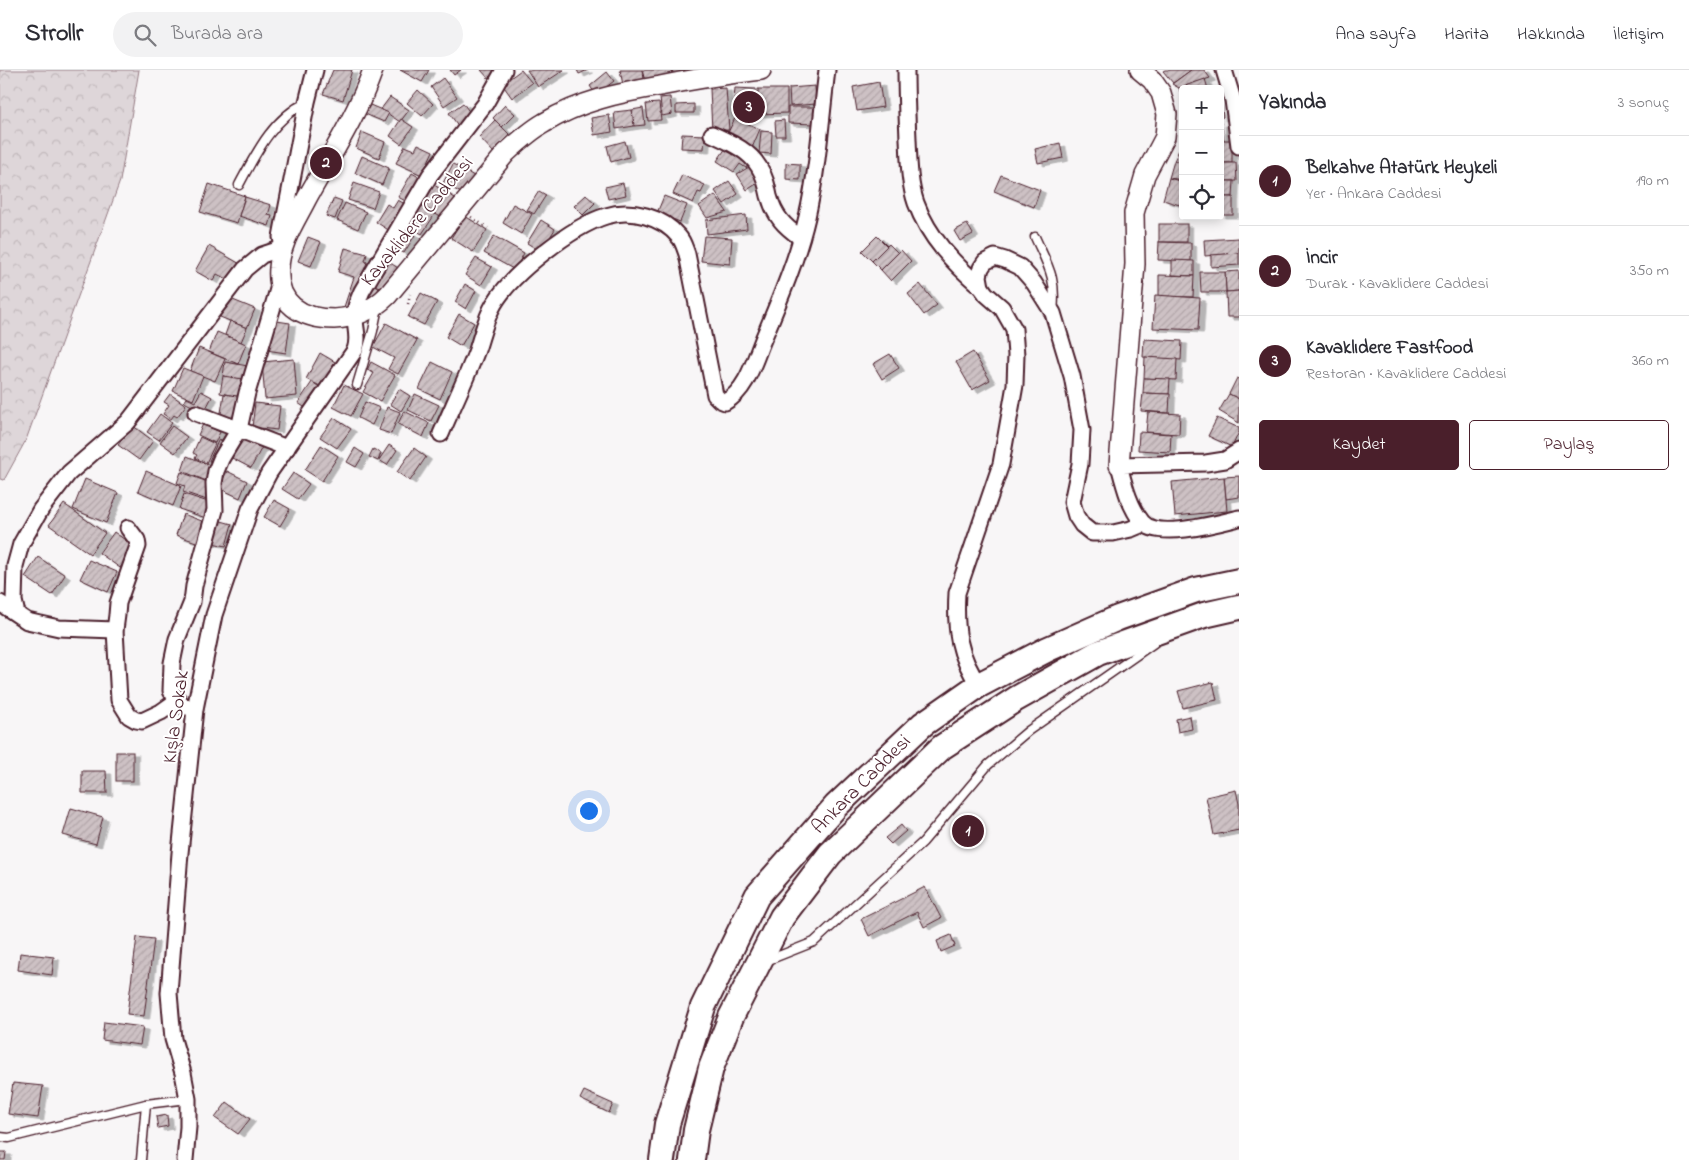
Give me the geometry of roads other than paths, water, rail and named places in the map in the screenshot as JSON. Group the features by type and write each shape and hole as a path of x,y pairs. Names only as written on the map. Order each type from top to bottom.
{"highway":[{"name":"Ankara Caddesi","path":"662,1160 667,1124 703,1007 757,896 836,806 923,724 979,685 1048,649 1118,618 1196,590 1239,581"},
{"name":"Ankara Caddesi","path":"692,1160 696,1130 711,1068 731,1017 782,917 830,854 942,747 1016,699 1098,653 1204,615 1239,608"}],"street":[{"path":"283,248 281,237 315,70"},
{"path":"196,709 183,706 172,691 172,663 177,639 192,602 194,586 215,510 214,483 216,471 239,428 247,393 279,286 279,267 283,248 353,113 373,70"},
{"path":"354,317 362,291 430,174 485,104 504,70"},
{"name":"Kavaklidere Caddesi","path":"279,286 286,299 296,310 307,315 334,319 354,317 378,306 506,153 522,138 544,123 593,100 714,76 761,70"},
{"path":"442,434 494,304 518,275 550,248 582,226 607,215 628,212 646,216 668,226 680,238 687,254 715,395 725,402 738,392 752,366 786,286 801,238 812,190 827,70"},
{"path":"906,70 909,170 916,202 926,225 941,247 958,268 1002,308 1014,329 1016,355 1015,385 1001,464 957,593 957,632 963,660 979,685"},
{"path":"1140,70 1152,80 1161,92 1167,114 1165,137 1145,175 1134,213 1135,264 1119,465 1135,512 1143,524 1152,528 1198,528 1239,518"},
{"path":"1224,70 1233,100 1239,146"},
{"path":"712,134 732,143 759,166 766,181 775,212 785,227 801,238"},
{"path":"17,614 14,601 14,566 21,544 41,509 69,473 128,422 245,269 262,255 283,248"},
{"path":"981,287 979,276 985,262 995,258 1005,260 1020,267 1034,282 1053,313 1072,376 1082,430 1080,464 1072,502 1076,516 1082,525 1092,533 1113,533 1131,530 1143,524"},
{"name":"Kışla Sokak","path":"185,1160 188,1099 173,1039 169,993 180,852 196,709 214,615 250,509 269,473 356,350 359,341 354,317"},
{"path":"196,413 287,448"},
{"path":"1119,465 1206,463 1225,460 1239,451"},
{"path":"128,528 138,540 138,546 118,603 115,630 119,700 129,716 142,721 161,712 178,700"},
{"path":"0,603 27,621 59,628 115,630"}],"lane":[{"path":"238,185 263,142 279,122 294,108 307,102"},
{"path":"1035,238 1052,274 1055,297 1053,313"},
{"path":"357,385 373,332 378,306"},
{"path":"758,965 814,942 923,842 995,760 1028,731 1184,622"},
{"path":"0,1137 10,1138 146,1104 188,1099"},
{"path":"141,1160 146,1104"}],"place":[{"name":"Kavaklıdere Fastfood","path":"749,107"},
{"name":"İncir","path":"326,163"},
{"name":"Belkahve Atatürk Heykeli","path":"968,831"}]}
